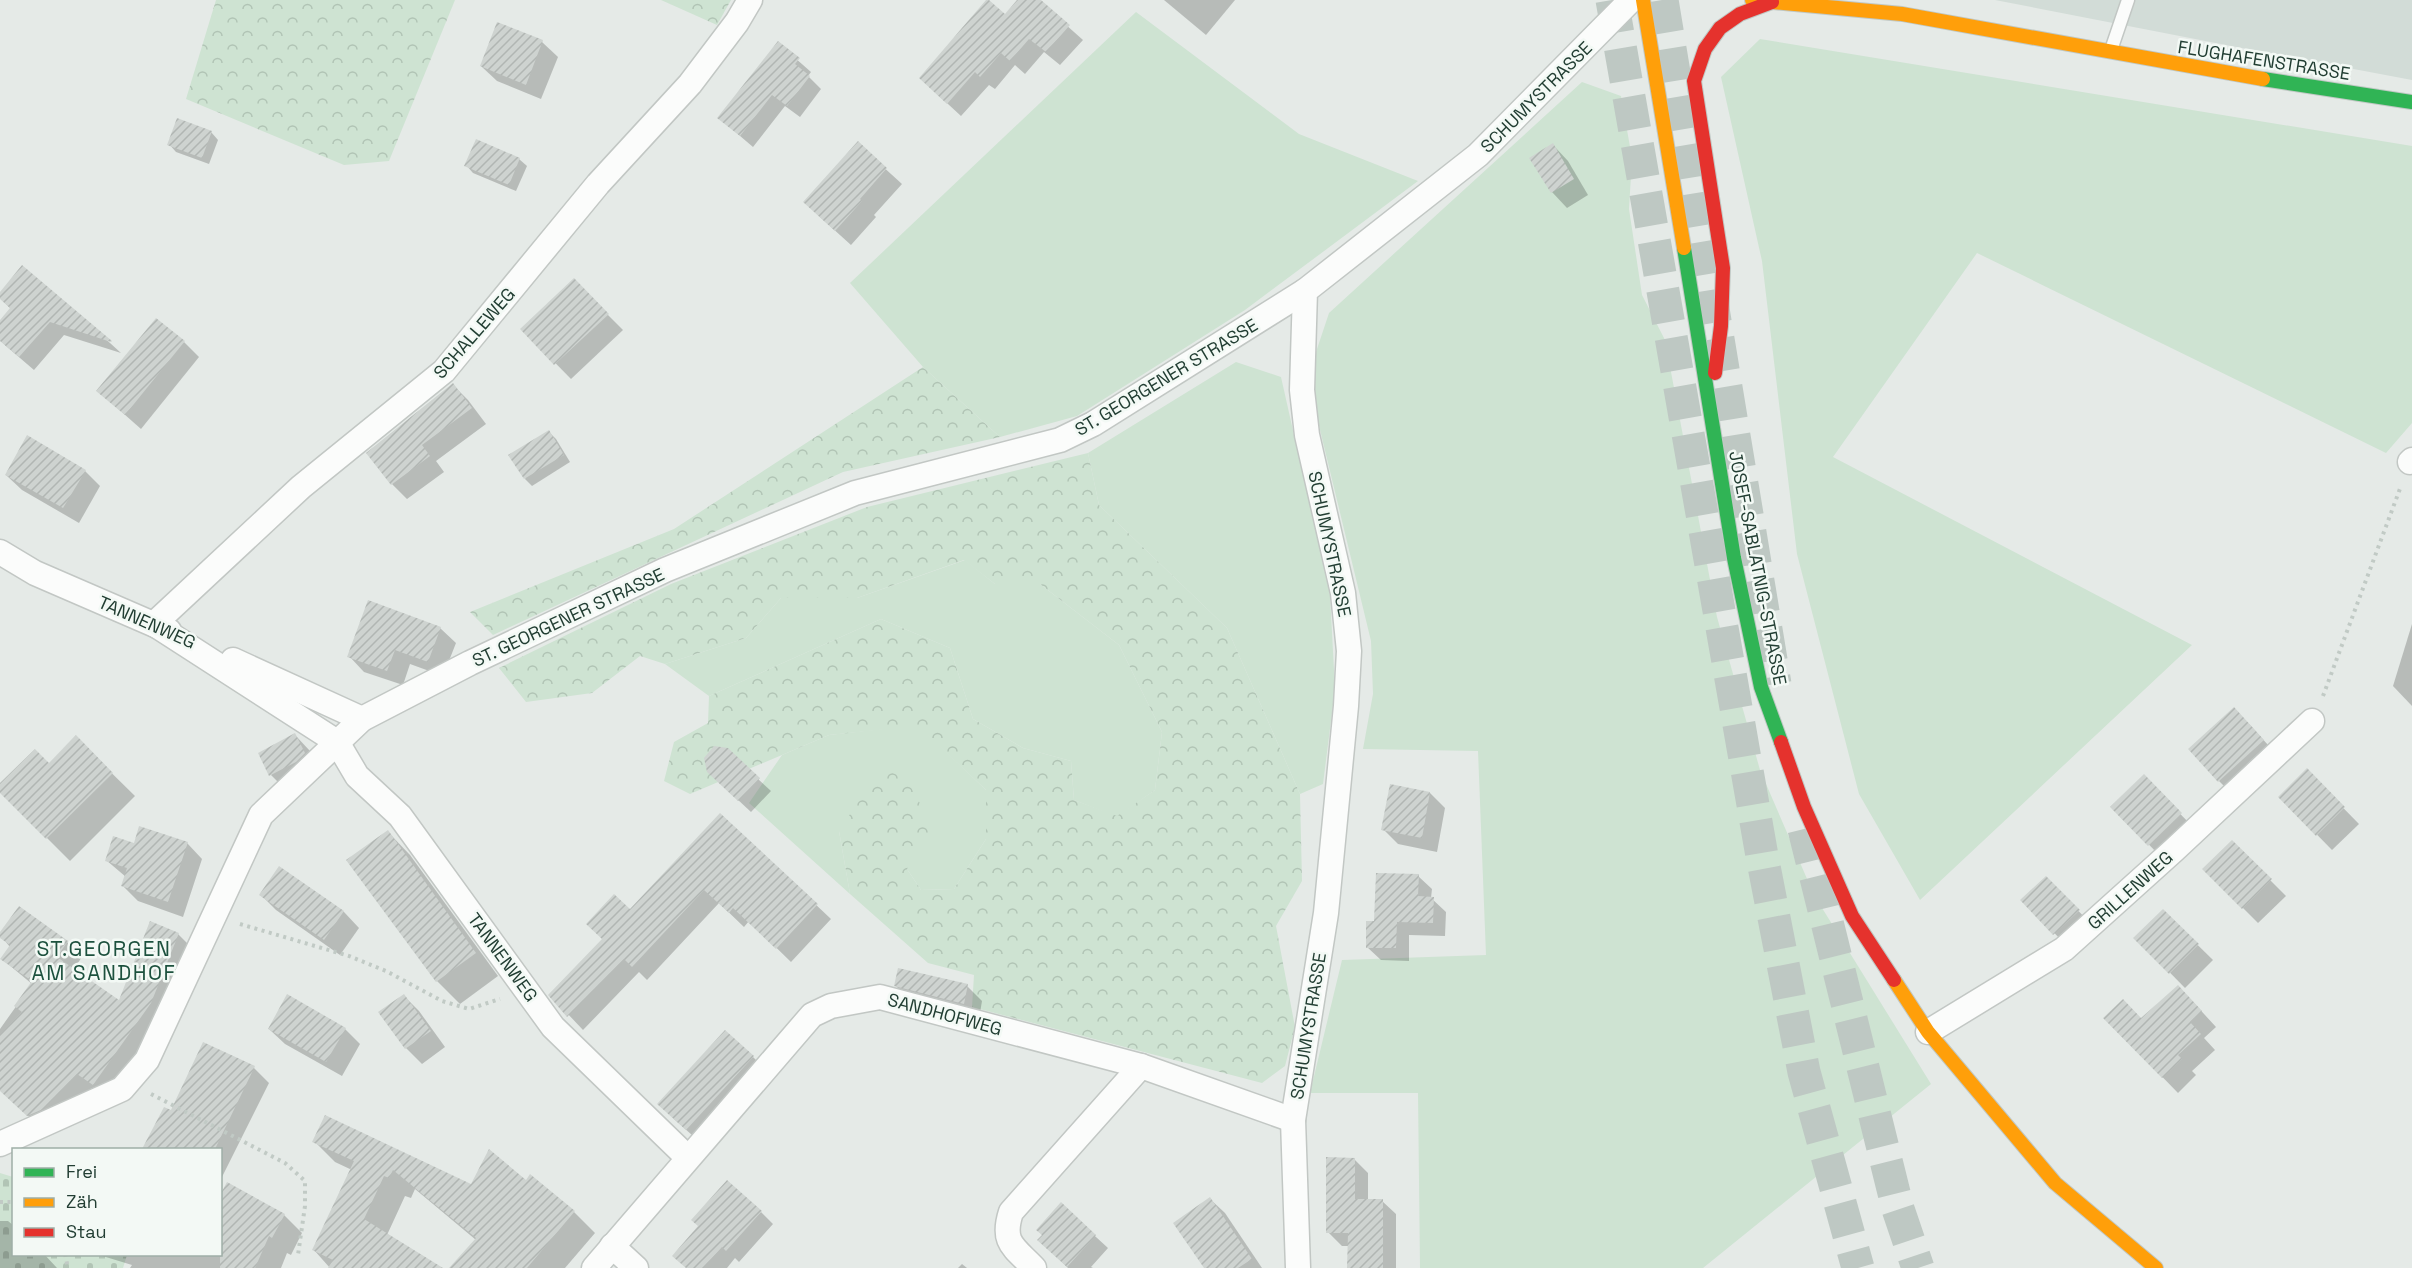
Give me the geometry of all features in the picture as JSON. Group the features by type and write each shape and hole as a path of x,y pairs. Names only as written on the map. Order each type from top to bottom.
{"main road":[{"name":"JOSEF-SABLATNIG-STRASSE","path":"1643,0 1734,558 1761,687 1804,807 1852,916 1928,1032 2055,1183 2156,1268"},
{"name":"FLUGHAFENSTRASSE","path":"1752,0 1902,14 2110,52 2412,102"},
{"name":"FLUGHAFENSTRASSE","path":"1857,0 1902,14"},
{"path":"1710,407 1721,326 1723,268 1694,81 1702,53 1714,33 1739,13 1772,2"}],"street":[{"name":"SCHALLEWEG","path":"154,624 301,487 444,371 598,184 690,84 737,22 750,0"},
{"name":"SCHUMYSTRASSE","path":"1298,1268 1293,1120 1326,913 1346,706 1349,651 1343,593 1307,435 1302,390 1305,291 1478,155 1631,0"},
{"name":"ST. GEORGENER STRASSE","path":"0,1144 122,1089 129,1083 147,1060 261,816 362,719 470,663 665,570 855,493 1060,440 1093,424 1305,291"},
{"name":"TANNENWEG","path":"0,552 35,573 154,624 362,719"},
{"path":"154,624 337,742"},
{"name":"GRILLENWEG","path":"1928,1032 2064,949 2174,850 2316,714"},
{"name":"TANNENWEG","path":"337,742 357,776 400,816 553,1027 687,1157"},
{"name":"SANDHOFWEG","path":"594,1268 687,1157 812,1015 831,1006 880,997 1141,1066 1293,1120"},
{"path":"1034,1268 1010,1243 1006,1228 1011,1212 1141,1066"},
{"path":"612,1246 636,1268"}],"lane":[{"path":"2110,52 2128,0"}],"path":[{"path":"2316,714 2411,461"},
{"path":"214,915 349,956 386,971 442,1001 469,1009 490,1001 530,995"},
{"path":"129,1083 285,1163 305,1181 305,1206 298,1255"}],"shaded area":[{"path":"1995,0 2412,0 2412,80 2226,45"}],"green space":[{"path":"216,0 455,0 389,161 344,165 186,99"},
{"path":"661,0 731,0 717,25"},
{"path":"1136,12 1299,134 1418,181 1245,310 1077,416 1000,437 923,367 850,283"},
{"path":"1760,39 2412,146 2412,423 2386,453 1977,253 1833,457 2192,645 1920,900 1859,794 1797,554 1762,261 1721,77"},
{"path":"1582,82 1621,96 1632,158 1629,209 1642,295 1665,340 1717,617 1760,770 1814,895 1931,1084 1703,1268 1420,1268 1418,1093 1310,1093 1342,960 1486,955 1478,751 1363,749 1373,694 1371,641 1315,409 1314,358 1329,313"},
{"path":"1236,362 1281,377 1330,595 1335,689 1323,784 1300,794 1227,628 1099,505 1088,453"},
{"path":"923,367 1000,437 843,472 493,635 470,612 674,529"},
{"path":"1088,453 1099,505 1227,628 1300,794 1302,881 1276,926 1295,1027 1285,1066 1262,1083 972,1007 974,975 928,963 850,894 839,831 880,768 906,778 933,827 907,869 921,890 954,889 986,839 986,790 918,726 829,735 690,794 664,781 674,742 708,723 709,696 881,619 950,648 973,719 1023,748 1071,761 1074,800 1117,816 1155,790 1162,732 1119,645 1040,584 995,584 964,560 857,598 781,598 746,638 665,664 640,656 592,693 526,702 499,668 671,584 867,507"},
{"path":"965,560 995,584 1040,584 1119,645 1162,732 1155,790 1117,817 1074,800 1071,761 1023,748 973,719 950,648 881,619 709,696 665,664 746,638 781,598 857,598"},
{"path":"918,725 986,790 986,839 954,889 921,890 907,869 839,831 850,894 749,803 782,755 829,735"},
{"path":"0,1173 12,1177 12,1256 127,1256 123,1268 0,1268"}],"building":[{"path":"986,0 1005,14 1017,0 1041,0 1070,25 1046,52 1029,39 1010,61 1001,53 980,77 975,72 947,104 919,78"},
{"path":"497,22 543,40 526,85 480,66"},
{"path":"778,41 800,58 795,64 810,76 787,106 772,95 740,136 717,118"},
{"path":"177,118 212,131 202,158 167,145"},
{"path":"476,139 520,158 509,185 464,166"},
{"path":"858,141 887,168 835,231 803,202"},
{"path":"1553,143 1574,179 1551,193 1529,158"},
{"path":"22,265 112,341 50,322 19,357 0,341 0,320 10,308 0,299 0,292"},
{"path":"574,278 609,314 554,365 520,329"},
{"path":"156,318 185,341 125,415 96,391"},
{"path":"453,383 472,408 422,445 430,456 391,485 366,453"},
{"path":"549,430 564,455 524,479 508,455"},
{"path":"27,435 86,470 63,508 5,475"},
{"path":"368,600 441,627 428,662 395,650 387,671 347,657"},
{"path":"2234,707 2264,740 2218,782 2188,749"},
{"path":"295,733 305,753 296,762 269,776 258,753"},
{"path":"76,735 113,773 46,839 0,793 0,783 35,749 49,763"},
{"path":"714,746 728,748 760,778 738,801 707,772 704,758"},
{"path":"2307,768 2345,807 2316,836 2278,797"},
{"path":"2144,774 2182,813 2148,846 2110,807"},
{"path":"1390,784 1430,792 1422,838 1381,830"},
{"path":"720,813 818,904 776,949 733,908 729,913 704,890 632,967 624,959 567,1017 548,995 602,939 586,924 614,894 630,909"},
{"path":"139,826 188,842 168,902 121,886 127,868 105,861 113,836 134,843"},
{"path":"388,830 476,953 436,982 346,860"},
{"path":"2232,840 2272,879 2242,909 2202,869"},
{"path":"279,866 344,911 324,940 259,895"},
{"path":"1376,873 1419,874 1418,896 1434,897 1433,923 1397,922 1396,948 1366,948 1366,921 1374,921"},
{"path":"2046,876 2080,910 2053,935 2020,900"},
{"path":"19,906 68,941 57,957 119,1000 150,921 179,933 151,1003 93,1085 77,1074 43,1109 27,1116 0,1091 0,1035 22,1012 14,1006 32,981 0,959 10,945 0,938 0,932"},
{"path":"2163,909 2199,944 2169,974 2133,938"},
{"path":"898,968 968,984 964,1004 894,986"},
{"path":"2178,985 2202,1011 2190,1022 2201,1034 2178,1055 2182,1059 2162,1078 2103,1018 2123,999 2141,1018"},
{"path":"287,994 346,1028 326,1062 268,1029"},
{"path":"404,994 431,1031 405,1049 378,1012"},
{"path":"725,1030 754,1056 686,1130 657,1104"},
{"path":"203,1042 255,1066 215,1148 143,1148 164,1107 171,1110"},
{"path":"325,1115 471,1184 489,1149 526,1180 530,1174 575,1211 527,1268 449,1268 476,1238 393,1170 389,1178 384,1176 364,1219 443,1268 328,1268 333,1260 312,1250 354,1161 312,1142"},
{"path":"1326,1157 1355,1158 1355,1199 1383,1199 1383,1268 1347,1268 1348,1233 1326,1233"},
{"path":"727,1180 762,1211 726,1251 722,1247 703,1268 686,1268 672,1256 698,1226 691,1220"},
{"path":"227,1182 285,1214 272,1238 269,1236 255,1268 220,1268 222,1191"},
{"path":"1210,1197 1252,1259 1238,1268 1204,1268 1173,1223"},
{"path":"1061,1202 1096,1235 1067,1267 1037,1240 1042,1235 1036,1230"}],"tunnel":[{"path":"1612,0 1762,856 1804,1072 1858,1268"},
{"path":"1662,0 1775,684"},
{"path":"1804,829 1898,1209 1918,1268"}],"traffic: fast":[{"path":"2263,79 2412,102"},
{"path":"1684,248 1734,558 1761,687 1781,742"}],"traffic: slow":[{"path":"1643,0 1684,248"},
{"path":"1752,0 1902,14 2263,79"},
{"path":"1894,980 1928,1032 2055,1183 2156,1268"}],"traffic: jam":[{"path":"1715,373 1721,326 1723,268 1694,81 1705,49 1720,28 1740,14 1772,2"},
{"path":"1781,742 1804,807 1852,916 1894,980"}],"district":[{"name":"ST.GEORGEN AM SANDHOF","path":"104,960"}]}
